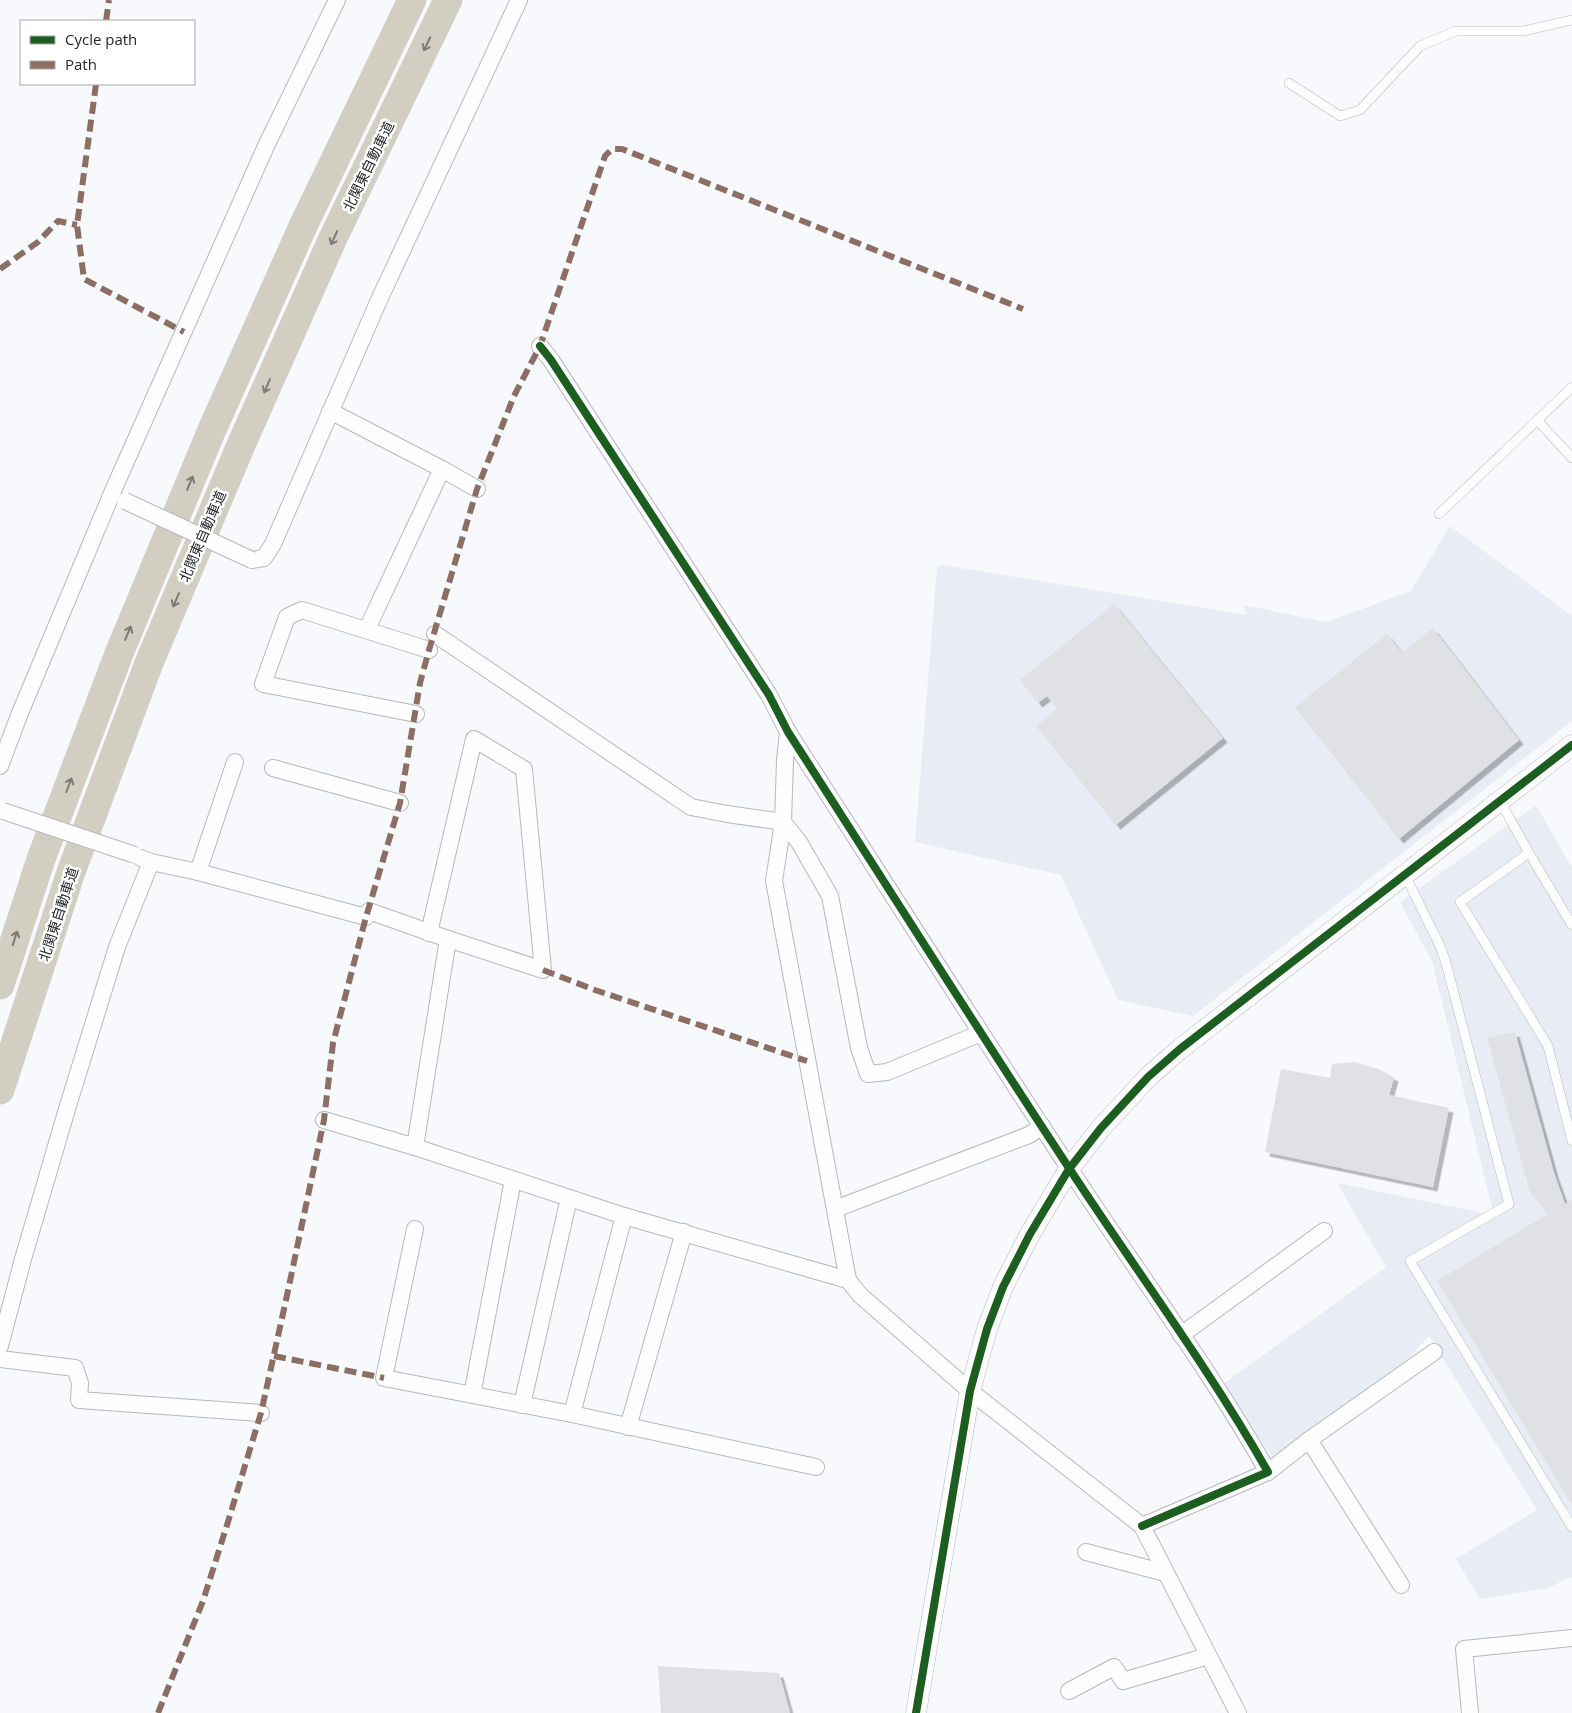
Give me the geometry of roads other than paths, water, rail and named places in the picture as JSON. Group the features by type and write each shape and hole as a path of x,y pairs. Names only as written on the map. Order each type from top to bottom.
{"highway":[{"path":"0,984 41,859 110,678 208,441 304,224 412,0"},
{"name":"北関東自動車道","path":"0,1090 71,872 149,662 240,445 329,247 448,0"}],"street":[{"path":"0,766 20,713 119,497 262,155 337,0"},
{"path":"119,497 252,560 264,558 273,544 379,300 519,0"},
{"path":"540,346 668,538 769,695 788,732 981,1033 1069,1169 1219,1391 1268,1472"},
{"path":"330,411 477,489"},
{"path":"367,629 442,469"},
{"path":"416,714 263,684 287,617 302,610 429,650"},
{"path":"435,634 691,807 783,822 799,842 830,896 859,1048 868,1074 887,1072 981,1033"},
{"path":"788,732 784,761 783,822 774,881 848,1280 860,1295 970,1391 1142,1526 1238,1713"},
{"path":"1,811 151,862 367,914 429,932 543,970 524,769 474,739 429,932"},
{"path":"916,1713 970,1391 987,1329 1003,1287 1030,1234 1069,1169 1101,1128 1148,1077 1180,1049 1572,745"},
{"path":"198,872 235,762"},
{"path":"273,768 400,803"},
{"path":"0,1346 31,1231 111,966 151,862"},
{"path":"414,1148 448,939"},
{"path":"324,1120 624,1216 848,1280"},
{"path":"834,1209 1029,1136 1042,1126"},
{"path":"472,1395 513,1180"},
{"path":"522,1405 569,1198"},
{"path":"572,1414 624,1216"},
{"path":"415,1229 384,1378 572,1414 816,1467"},
{"path":"1181,1335 1324,1231"},
{"path":"628,1427 684,1232"},
{"path":"1142,1526 1268,1472 1309,1440 1434,1352"},
{"path":"0,1359 75,1368 80,1383 79,1400 261,1413"},
{"path":"1309,1440 1401,1585"},
{"path":"1086,1552 1165,1573"},
{"path":"1470,1713 1464,1649 1572,1638"},
{"path":"1069,1691 1114,1667 1123,1681 1208,1656"}],"lane":[{"path":"1289,83 1340,116 1360,110 1420,46 1456,31 1523,31 1572,20"},
{"path":"1439,514 1572,386"},
{"path":"1537,420 1572,458"},
{"path":"1500,801 1572,925"},
{"path":"1529,853 1460,902 1548,1046 1572,1141"},
{"path":"1405,875 1441,948 1446,963 1510,1204 1410,1261 1572,1527"}]}
